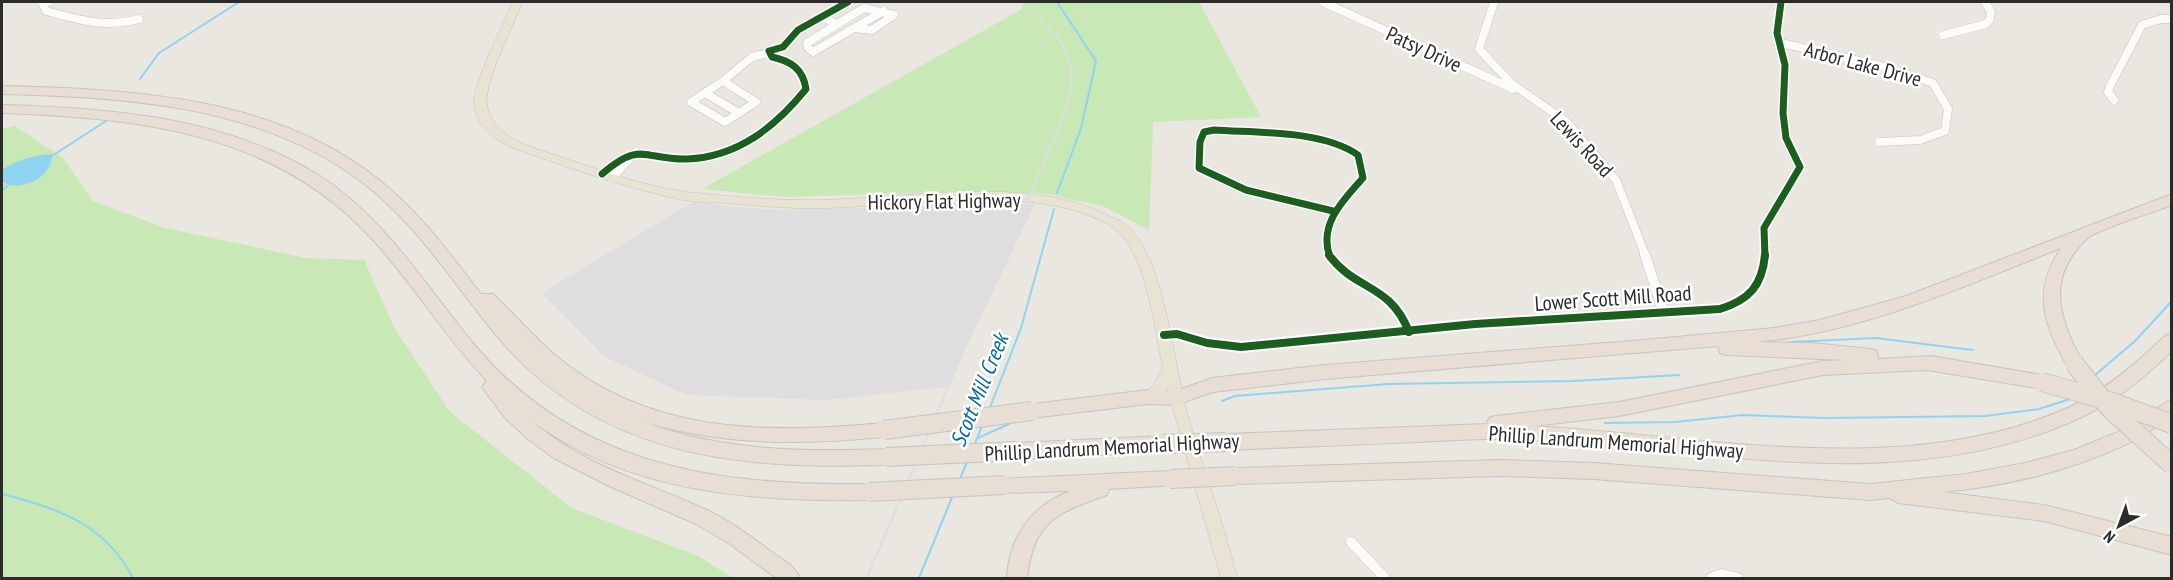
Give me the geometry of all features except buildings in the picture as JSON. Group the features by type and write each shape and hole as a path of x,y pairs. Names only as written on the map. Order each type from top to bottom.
{"highway":[{"name":"Phillip Landrum Memorial Highway","path":"2,90 133,96 204,108 263,125 313,146 354,169 402,208 523,356 562,390 600,412 663,437 727,453 796,459 886,457 1162,444 1508,432 1772,453 1862,454 1929,451 2018,433 2078,411 2132,377 2172,340"},
{"name":"Phillip Landrum Memorial Highway","path":"2,109 92,113 187,128 245,146 298,170 341,199 378,233 468,351 502,388 531,412 578,441 627,462 688,480 739,489 783,493 869,492 1236,476 1510,468 1606,472 1870,492 1966,482 2051,464 2096,450 2125,436 2172,406"},
{"path":"441,253 557,366 598,394 638,413 690,427 766,437 813,437 1148,398 1176,398 1212,385 1324,372 1632,348 1774,334 1862,316 1910,301 2172,199"},
{"path":"2088,232 2061,258 2051,288 2055,322 2074,363 2110,410 2172,465"},
{"path":"1632,348 1770,348 1931,363 2042,382 2112,402 2172,424"},
{"path":"468,351 510,413 550,447 588,469 705,520 760,554 790,579"},
{"path":"1387,436 1619,409 1823,368 1931,363"},
{"path":"1017,579 1018,561 1023,545 1034,527 1048,511 1066,499 1085,492 1131,481"},
{"path":"1870,492 2044,513 2172,546"}],"main road":[{"name":"Hickory Flat Highway","path":"518,2 480,97 484,119 498,133 611,173 714,198 798,204 990,196 1041,200 1090,210 1118,224 1138,246 1150,277 1176,398 1229,579"},
{"path":"1148,398 1159,387 1169,371"}],"street":[{"path":"48,2 43,4 46,11 92,23 114,25 139,19"},
{"path":"723,81 756,102 725,122 691,102 723,81 752,57 783,47 798,30 848,2"},
{"name":"Patsy Drive","path":"1323,2 1526,94"},
{"name":"Lewis Road","path":"1494,2 1479,49 1500,73 1567,122 1616,180 1655,280 1664,313"},
{"name":"Lower Scott Mill Road","path":"1164,335 1177,334 1207,343 1241,347 1475,324 1720,309 1742,302 1763,276 1766,244 1764,228 1800,167 1786,138 1783,113 1785,65 1777,33 1781,2"},
{"path":"1943,35 1958,29 1980,28 1987,24 1990,15 1986,2"},
{"path":"864,8 894,15 872,30 854,28 813,52 808,48 807,43 812,38 835,24 864,8"},
{"path":"822,16 835,24"},
{"path":"2114,100 2108,92 2110,86 2142,25 2161,19 2172,19"},
{"name":"Arbor Lake Drive","path":"1781,43 1885,67 1933,83 1948,110 1945,131 1920,140 1879,142"},
{"path":"611,173 636,152 645,151 677,159 701,158 729,149 765,132 786,116 806,88 805,76 783,47"},
{"path":"768,53 772,57 791,60"},
{"path":"705,93 739,113"},
{"path":"1333,211 1244,189 1199,168 1200,142 1204,132 1214,130 1326,141 1357,154 1362,162 1363,178 1333,211 1327,240 1333,260 1347,273 1386,296 1402,314 1409,332"},
{"path":"1351,542 1385,579"},
{"path":"1711,579 1722,574 1737,578"}],"shaded area":[{"path":"696,200 729,207 779,210 902,207 944,203 1035,204 947,387 827,400 687,395 605,357 542,293"}],"green space":[{"path":"1024,2 1199,2 1261,117 1153,122 1149,230 1105,207 1048,194 974,191 785,197 702,189 1022,9"},
{"path":"15,126 63,158 93,201 165,228 306,258 364,260 395,329 450,412 572,508 698,556 733,578 2,578 2,129"}],"water":[{"path":"52,154 47,170 34,181 17,186 2,181 2,170 8,166 26,159"}],"waterway":[{"path":"140,79 159,53 239,2"},
{"name":"Scott Mill Creek","path":"1057,2 1096,61 1081,128 1057,193"},
{"path":"52,156 106,121"},
{"path":"2,190 10,184"},
{"name":"Scott Mill Creek","path":"989,410 1021,328 1054,209"},
{"path":"2094,376 2135,341 2172,301"},
{"path":"1791,342 1875,338 1973,350"},
{"path":"1222,401 1235,396 1388,384 1573,381 1679,375"},
{"path":"1605,423 1675,422 1743,415 1823,418 1985,416 2039,409 2070,399"},
{"path":"978,438 1009,424"},
{"name":"Scott Mill Creek","path":"974,446 982,426"},
{"name":"Scott Mill Creek","path":"960,479 967,462"},
{"path":"2,494 61,512 94,531 122,559 133,578"},
{"name":"Scott Mill Creek","path":"919,578 953,495"}],"railway":[{"path":"867,578 1066,110 1071,87 1071,66 1058,38 1038,17 1031,2"}],"cycle path":[{"path":"602,174 615,162 634,153 686,159 705,157 739,147 755,138 782,116 806,89 800,70 785,60 772,57 769,51 783,47 798,30 848,2"},
{"path":"1164,335 1177,334 1207,343 1241,347 1475,324 1720,309 1742,302 1763,276 1766,244 1764,228 1800,167 1786,138 1783,113 1785,65 1777,33 1781,2"},
{"path":"1333,211 1246,190 1199,168 1200,142 1204,132 1214,130 1313,139 1348,148 1358,155 1362,163 1363,178 1337,208 1330,220 1326,233 1326,245 1330,257 1340,268 1382,293 1395,305 1409,332"}]}
